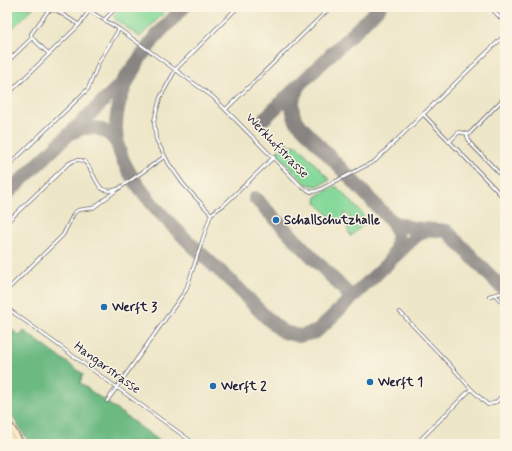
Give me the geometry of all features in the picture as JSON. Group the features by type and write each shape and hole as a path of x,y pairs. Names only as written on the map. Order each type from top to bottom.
{"main road":[{"path":"7,420 21,444"},
{"path":"7,433 14,444"}],"lane":[{"name":"Werkhofstrasse","path":"84,7 105,19 176,69 226,109 303,188 314,192 374,161 505,35"},
{"path":"105,19 117,7"},
{"path":"211,214 184,185 164,157 156,139 154,121 160,98 176,69 238,7"},
{"path":"226,109 331,7"},
{"path":"490,7 505,23"},
{"path":"7,62 32,38 31,34 48,11 52,9 56,10 79,25"},
{"path":"7,95 79,25 89,11"},
{"path":"7,167 88,89 99,62 119,29"},
{"path":"32,38 49,54"},
{"path":"502,38 505,41"},
{"path":"505,97 468,134 467,138 505,179"},
{"path":"423,114 505,199"},
{"path":"449,142 459,132 468,134"},
{"path":"7,290 63,235 74,213 93,208 164,157"},
{"path":"107,401 186,290 211,214 225,204 274,157"},
{"path":"7,222 68,164 75,160 84,161 88,165 102,189 110,191 118,189"},
{"path":"489,296 496,296 505,292"},
{"path":"496,296 505,305"},
{"name":"Hangarstrasse","path":"7,308 195,444"},
{"path":"400,312 452,366 471,389 488,405 496,402 505,393"},
{"path":"416,444 471,389"}],"green space":[{"path":"7,7 34,7 7,34"},
{"path":"121,7 170,7 140,37 116,20 114,16"},
{"path":"286,141 291,146 298,146 330,180 317,186 306,184 276,154"},
{"path":"334,187 337,187 363,214 362,215 367,221 350,237 351,234 349,234 346,222 350,216 345,213 337,224 316,202 317,196"},
{"path":"8,327 20,336 24,331 83,374 80,383 164,444 30,444 7,408"}],"taxiway":[{"path":"7,194 119,86 158,34 184,7"},
{"path":"265,118 380,7"},
{"path":"139,60 123,90 117,112 116,134 118,146 125,164 136,183 168,221 265,316 284,332 299,336 316,332 388,263 395,252 398,240 396,229 389,218"},
{"path":"302,82 296,91 292,106 296,121 392,222 412,228 447,231 501,287"},
{"path":"73,132 86,128 98,129 110,135 118,145"},
{"path":"255,198 352,298"},
{"path":"394,257 417,235 429,230"}],"place":[{"name":"Schallschutzhalle","path":"276,220"},
{"name":"Werft 3","path":"104,307"},
{"name":"Werft 1","path":"370,382"},
{"name":"Werft 2","path":"213,386"}]}
